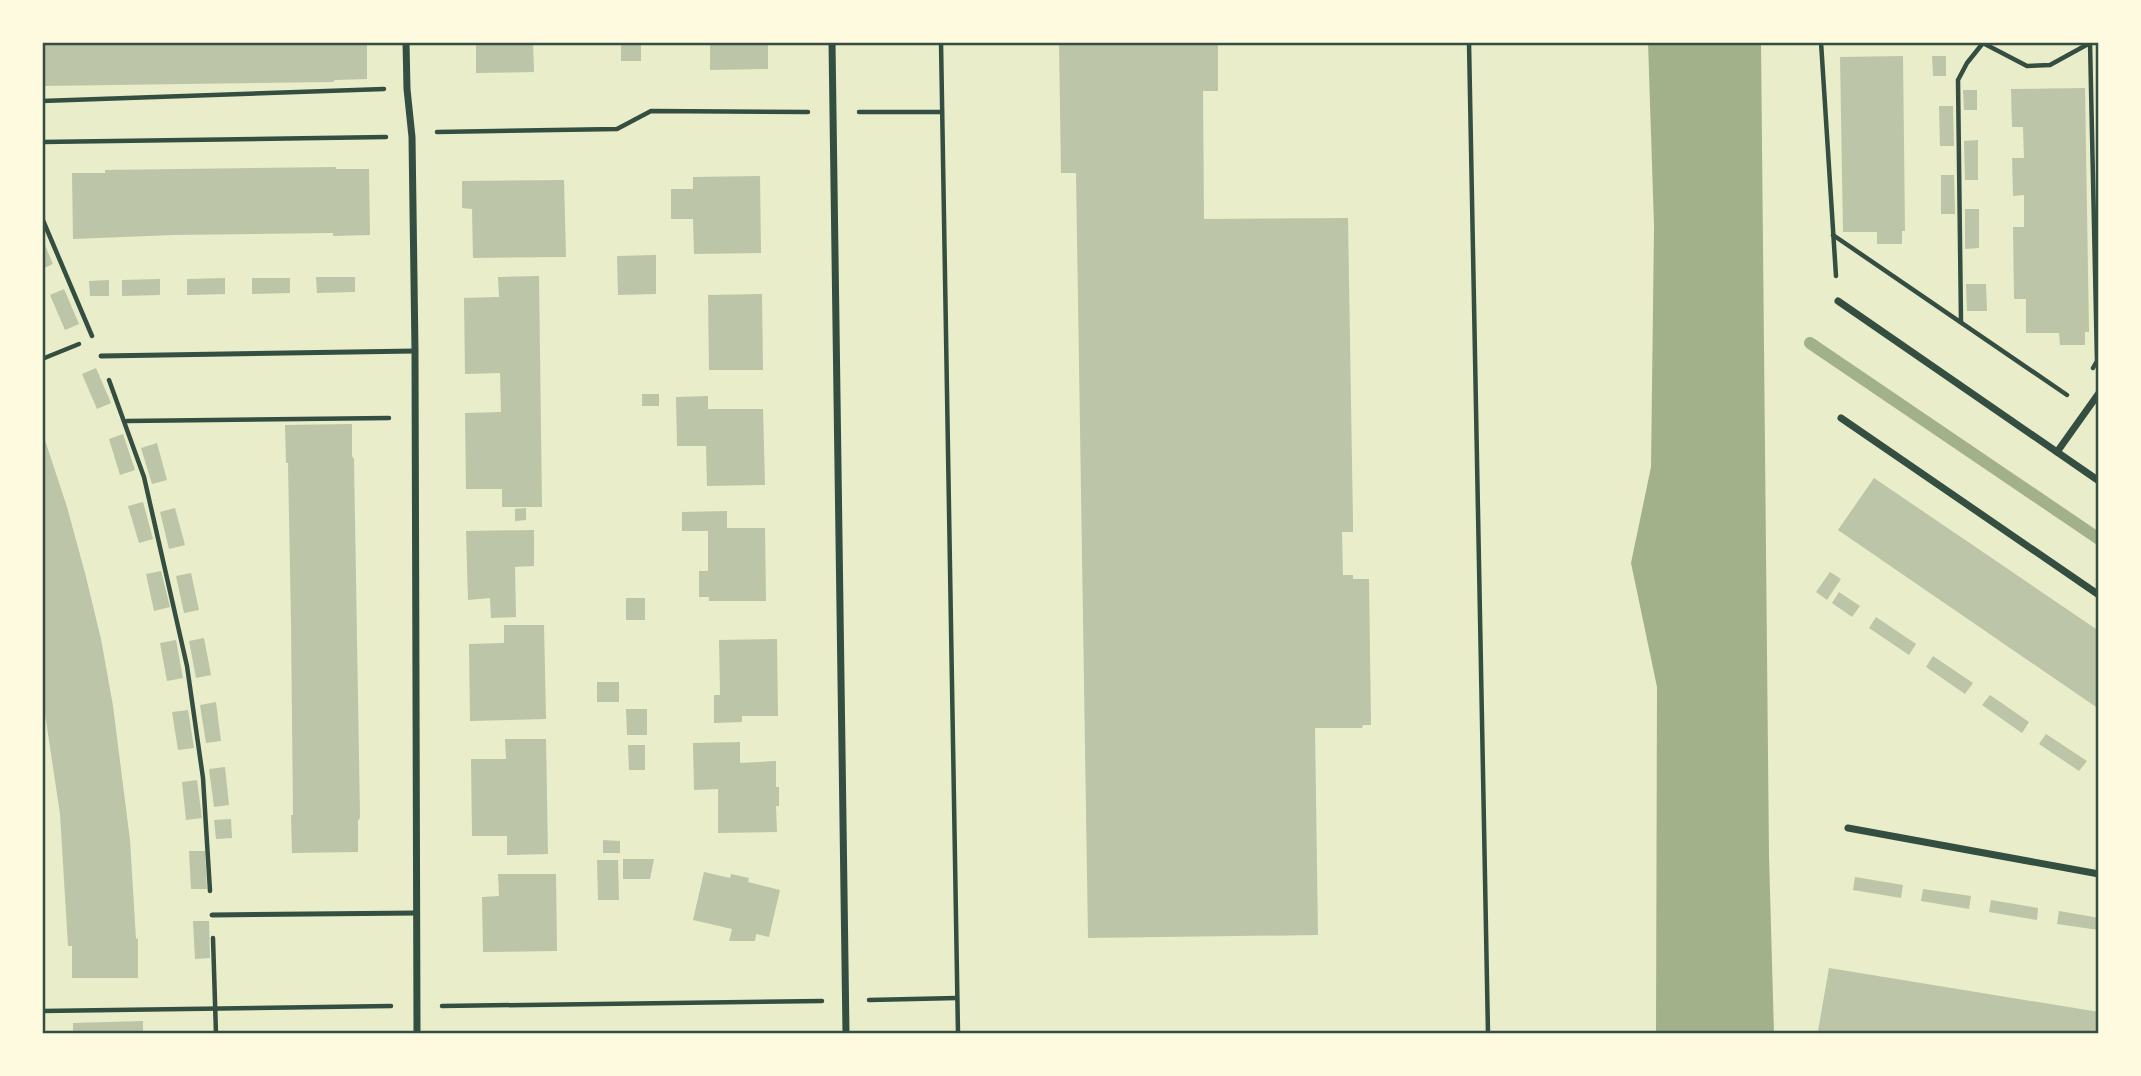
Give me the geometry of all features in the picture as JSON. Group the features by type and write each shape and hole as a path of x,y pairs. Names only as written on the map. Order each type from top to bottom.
{"street":[{"path":"406,42 412,137 415,351 417,1034"},
{"path":"832,42 846,1034"},
{"path":"1838,301 2099,481"},
{"path":"2057,452 2099,393"},
{"path":"1841,418 2099,595"},
{"path":"1849,828 2099,874"}],"lane":[{"path":"100,356 415,351"},
{"path":"212,915 417,913"}],"path":[{"path":"941,42 958,1034"},
{"path":"1469,42 1488,1034"},
{"path":"1821,42 1838,301"},
{"path":"1961,323 1958,80 1982,43 2026,66 2050,65 2091,42 2097,361 2091,370"},
{"path":"42,101 407,89"},
{"path":"42,142 412,137 441,131 617,129 651,111 942,112"},
{"path":"42,218 93,338 144,477 187,666 203,778 216,1034"},
{"path":"1833,236 2072,399"},
{"path":"42,359 93,338"},
{"path":"127,421 415,418"},
{"path":"42,1011 957,998"}],"shaded area":[{"path":"1648,42 1761,42 1769,855 1774,1034 1656,1034 1657,687 1631,563 1651,467 1654,226"}],"building":[{"path":"42,42 367,42 367,79 333,82 42,86"},
{"path":"476,42 533,42 534,72 476,73"},
{"path":"710,42 768,42 768,69 710,70"},
{"path":"1059,42 1218,42 1218,91 1203,91 1204,219 1348,218 1353,532 1342,532 1343,575 1353,575 1353,579 1369,579 1371,725 1363,725 1362,728 1315,728 1318,935 1088,938 1076,173 1061,173"},
{"path":"641,43 641,61 621,61 621,44"},
{"path":"1903,56 1905,231 1902,231 1902,244 1877,244 1877,232 1843,232 1840,57"},
{"path":"1932,56 1946,56 1946,76 1933,76"},
{"path":"2085,88 2089,332 2085,332 2085,345 2060,345 2059,333 2026,333 2026,299 2014,299 2013,227 2024,227 2024,195 2013,196 2012,158 2024,158 2023,127 2012,127 2011,89"},
{"path":"1963,90 1977,90 1977,110 1964,110"},
{"path":"1939,106 1953,106 1954,146 1940,146"},
{"path":"1978,140 1978,180 1965,180 1964,141"},
{"path":"336,167 369,169 370,235 173,235 73,239 72,173 105,173 105,170"},
{"path":"1941,175 1954,175 1955,214 1941,214"},
{"path":"760,176 761,253 694,254 693,219 671,219 671,189 693,189 693,177"},
{"path":"564,180 566,257 473,258 472,209 462,208 462,181"},
{"path":"1965,209 1979,209 1979,248 1965,249"},
{"path":"42,238 53,264 42,269"},
{"path":"656,255 656,294 618,295 617,256"},
{"path":"539,276 542,507 502,507 502,489 466,489 465,413 501,412 500,373 465,374 464,298 499,297 498,277"},
{"path":"316,277 355,277 355,292 317,293"},
{"path":"225,278 225,294 187,295 187,279"},
{"path":"252,278 290,278 290,293 252,294"},
{"path":"160,279 160,295 122,296 122,280"},
{"path":"109,280 109,296 90,296 89,281"},
{"path":"1966,284 1986,284 1987,311 1967,311"},
{"path":"64,289 79,324 65,330 50,295"},
{"path":"762,294 763,370 709,370 708,295"},
{"path":"96,368 111,403 97,409 82,374"},
{"path":"642,394 659,394 659,406 642,406"},
{"path":"708,396 708,409 763,409 765,485 707,486 706,446 677,446 676,397"},
{"path":"352,424 360,817 358,852 292,853 291,623 285,425"},
{"path":"42,431 85,573 113,706 130,840 136,939 138,938 138,978 72,978 72,946 68,946 60,814 42,694"},
{"path":"123,434 135,470 120,475 109,439"},
{"path":"157,443 167,480 152,484 141,448"},
{"path":"1874,478 2099,631 2099,709 1838,530"},
{"path":"143,502 153,539 139,543 128,506"},
{"path":"175,508 185,545 169,549 160,512"},
{"path":"526,508 526,520 515,521 515,509"},
{"path":"727,511 727,528 765,528 766,601 709,601 709,597 699,597 699,571 708,571 708,531 682,531 682,512"},
{"path":"534,530 534,566 515,567 516,617 491,618 490,598 468,600 466,531"},
{"path":"161,571 170,607 154,611 146,574"},
{"path":"1830,572 1841,579 1827,600 1816,592"},
{"path":"191,573 199,610 184,613 176,576"},
{"path":"1839,592 1860,606 1852,617 1832,603"},
{"path":"626,598 645,598 645,620 626,620"},
{"path":"1876,617 1916,644 1909,655 1869,628"},
{"path":"504,625 544,625 546,719 470,721 469,644 504,643"},
{"path":"204,638 211,675 196,678 189,641"},
{"path":"777,639 778,716 742,716 742,722 714,723 714,695 720,695 719,640"},
{"path":"176,640 183,678 167,681 160,643"},
{"path":"1933,656 1973,683 1965,694 1926,667"},
{"path":"597,682 619,682 619,702 597,702"},
{"path":"1990,695 2029,722 2022,733 1982,705"},
{"path":"216,702 221,741 206,743 200,705"},
{"path":"626,709 647,709 647,735 627,735"},
{"path":"188,710 194,748 178,750 172,712"},
{"path":"2046,734 2087,761 2079,771 2039,744"},
{"path":"505,739 546,739 548,854 507,855 507,836 472,836 471,759 506,759"},
{"path":"740,742 740,763 776,761 776,787 779,787 779,806 776,806 777,832 718,833 718,789 694,790 693,743"},
{"path":"628,745 645,745 645,770 629,770"},
{"path":"225,767 229,805 214,807 209,769"},
{"path":"197,780 202,818 186,820 182,782"},
{"path":"231,819 232,838 216,839 214,820"},
{"path":"603,840 620,841 620,853 603,853"},
{"path":"189,851 205,851 207,889 191,889"},
{"path":"623,859 654,859 650,879 623,879"},
{"path":"597,860 618,860 619,900 598,900"},
{"path":"704,872 730,878 731,874 749,878 748,882 780,890 769,937 756,934 755,941 729,941 732,929 693,920"},
{"path":"498,874 556,874 557,951 483,952 482,897 499,896"},
{"path":"1855,877 1903,885 1901,898 1853,890"},
{"path":"1923,889 1971,896 1969,909 1921,901"},
{"path":"1991,900 2038,908 2037,920 1989,912"},
{"path":"2059,911 2099,918 2099,930 2057,924"},
{"path":"193,921 209,921 210,958 195,959"},
{"path":"1829,968 2099,1012 2099,1034 1837,1034 1818,1031"},
{"path":"143,1021 143,1034 73,1034 73,1023"}],"waterway":[{"path":"1810,343 2099,539"}]}
